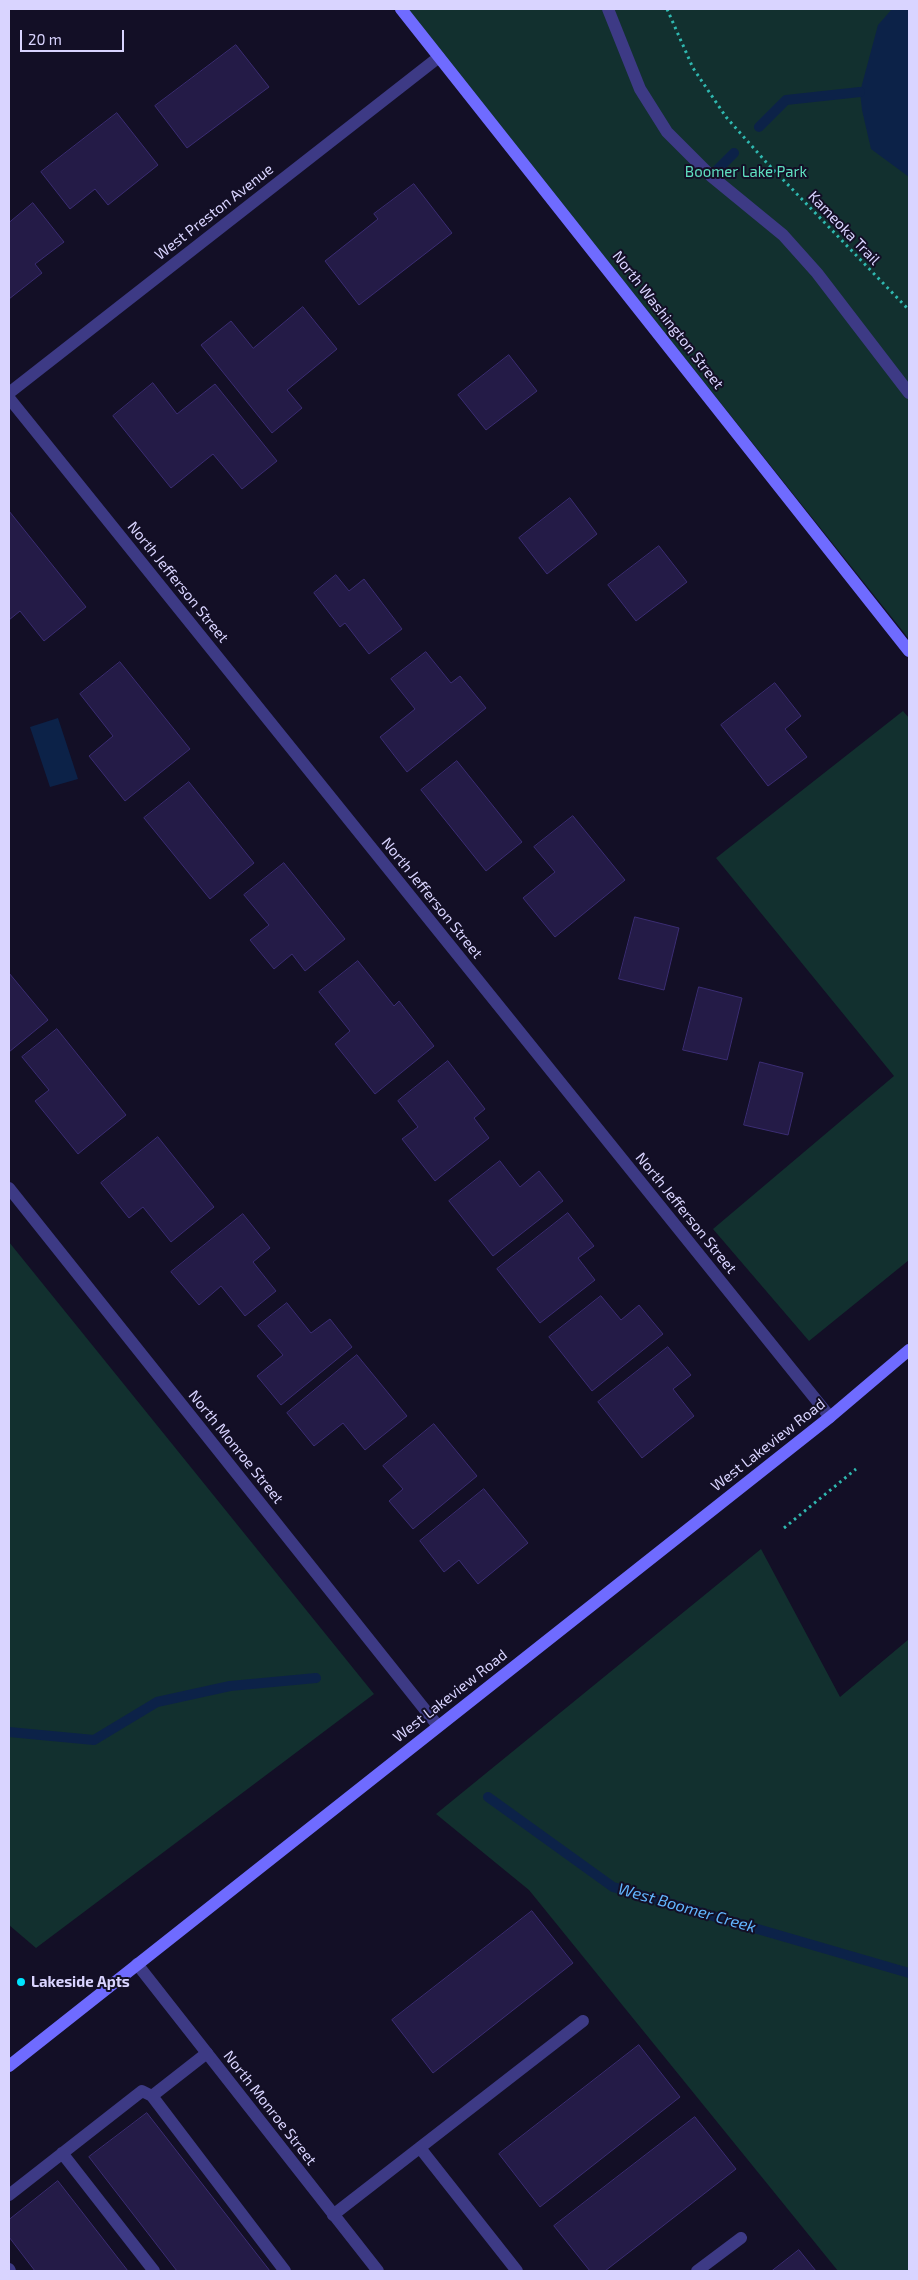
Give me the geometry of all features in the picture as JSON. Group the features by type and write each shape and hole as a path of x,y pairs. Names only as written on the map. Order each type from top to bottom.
{"main road":[{"name":"North Washington Street","path":"401,9 909,651"},
{"name":"West Lakeview Road","path":"9,2066 830,1417 909,1350"}],"street":[{"path":"608,9 640,88 667,132 711,176 782,235 817,273 909,393"},
{"name":"West Preston Avenue","path":"9,393 439,57"},
{"name":"North Jefferson Street","path":"9,398 830,1417"},
{"name":"North Monroe Street","path":"9,1188 438,1726"},
{"name":"North Monroe Street","path":"137,1964 378,2271"},
{"path":"333,2215 583,2021"},
{"path":"152,2096 207,2053"},
{"path":"9,2195 142,2091 152,2096 285,2271"},
{"path":"420,2148 517,2271"},
{"path":"62,2153 154,2271"},
{"path":"697,2271 740,2238"}],"path":[{"name":"Kameoka Trail","path":"667,9 693,68 726,117 779,176 909,310"},
{"path":"784,1528 856,1469"}],"green space":[{"name":"Boomer Lake Park","path":"406,9 909,9 909,639"},
{"path":"903,711 909,718 909,1260 809,1341 713,1229 894,1076 716,858"},
{"path":"9,1242 374,1694 36,1948 9,1925"},
{"path":"761,1549 840,1697 909,1639 909,2271 838,2271 529,1890 436,1814"}],"water":[{"path":"892,9 909,9 909,177 871,149 860,92 878,25"},
{"path":"58,718 78,779 50,787 30,727"}],"building":[{"path":"236,45 269,87 187,148 155,106"},
{"path":"117,113 158,165 108,205 95,189 70,209 41,172"},
{"path":"414,184 452,233 359,305 325,261 378,219 374,214"},
{"path":"33,203 64,242 35,264 42,273 9,299 9,223"},
{"path":"303,307 337,349 287,390 302,408 272,433 201,345 231,321 253,348"},
{"path":"509,355 537,391 486,430 458,395"},
{"path":"153,383 177,414 215,384 277,461 242,489 213,454 171,488 113,416"},
{"path":"570,498 597,534 547,574 519,538"},
{"path":"9,511 86,607 44,641 20,611 9,620"},
{"path":"659,546 687,582 636,621 608,585"},
{"path":"336,575 349,591 364,579 402,629 369,654 345,623 340,627 314,593"},
{"path":"426,652 451,683 460,676 486,708 407,772 380,737 415,709 391,679"},
{"path":"120,662 190,749 125,801 89,756 113,736 80,694"},
{"path":"775,683 801,716 785,729 807,757 768,786 721,725"},
{"path":"457,761 522,842 486,871 421,790"},
{"path":"189,782 254,863 210,899 144,818"},
{"path":"573,816 625,880 555,937 523,898 555,872 534,847"},
{"path":"284,863 345,939 305,971 292,954 274,969 250,940 269,925 244,895"},
{"path":"635,917 679,928 664,990 619,979"},
{"path":"358,961 394,1006 399,1001 434,1046 375,1094 335,1044 350,1031 319,992"},
{"path":"9,973 48,1020 9,1052"},
{"path":"699,987 742,998 727,1060 683,1050"},
{"path":"57,1029 126,1115 78,1154 35,1101 49,1090 22,1057"},
{"path":"448,1061 485,1109 474,1118 489,1138 435,1181 402,1139 418,1127 398,1101"},
{"path":"760,1062 803,1073 788,1135 744,1125"},
{"path":"158,1137 214,1207 171,1242 143,1207 129,1218 101,1183"},
{"path":"500,1161 520,1187 539,1171 563,1201 493,1256 449,1201"},
{"path":"568,1213 594,1246 578,1258 595,1280 540,1323 497,1269"},
{"path":"243,1214 270,1248 253,1262 276,1291 245,1316 221,1286 199,1305 171,1272"},
{"path":"601,1296 621,1320 639,1305 663,1334 592,1391 549,1337"},
{"path":"287,1303 311,1333 330,1319 352,1347 281,1405 257,1376 283,1355 258,1326"},
{"path":"668,1347 691,1375 673,1389 694,1416 642,1458 598,1402"},
{"path":"357,1355 407,1416 365,1450 343,1423 314,1446 287,1413"},
{"path":"434,1424 477,1476 413,1529 389,1501 403,1489 383,1466"},
{"path":"484,1489 528,1543 478,1584 459,1560 444,1572 420,1541"},
{"path":"532,1911 573,1963 433,2073 392,2020"},
{"path":"639,2045 680,2097 540,2207 499,2154"},
{"path":"147,2113 270,2271 177,2271 89,2157"},
{"path":"695,2117 736,2169 605,2271 590,2271 554,2226"},
{"path":"58,2181 128,2271 35,2271 9,2237 9,2220"},
{"path":"799,2250 816,2271 772,2271"}],"waterway":[{"path":"759,127 786,100 860,92"},
{"path":"711,176 734,153"},
{"name":"West Boomer Creek","path":"9,1732 94,1740 157,1702 230,1686 316,1678"},
{"name":"West Boomer Creek","path":"488,1797 613,1887 909,1973"}],"place":[{"name":"Lakeside Apts","path":"21,1982"}]}
